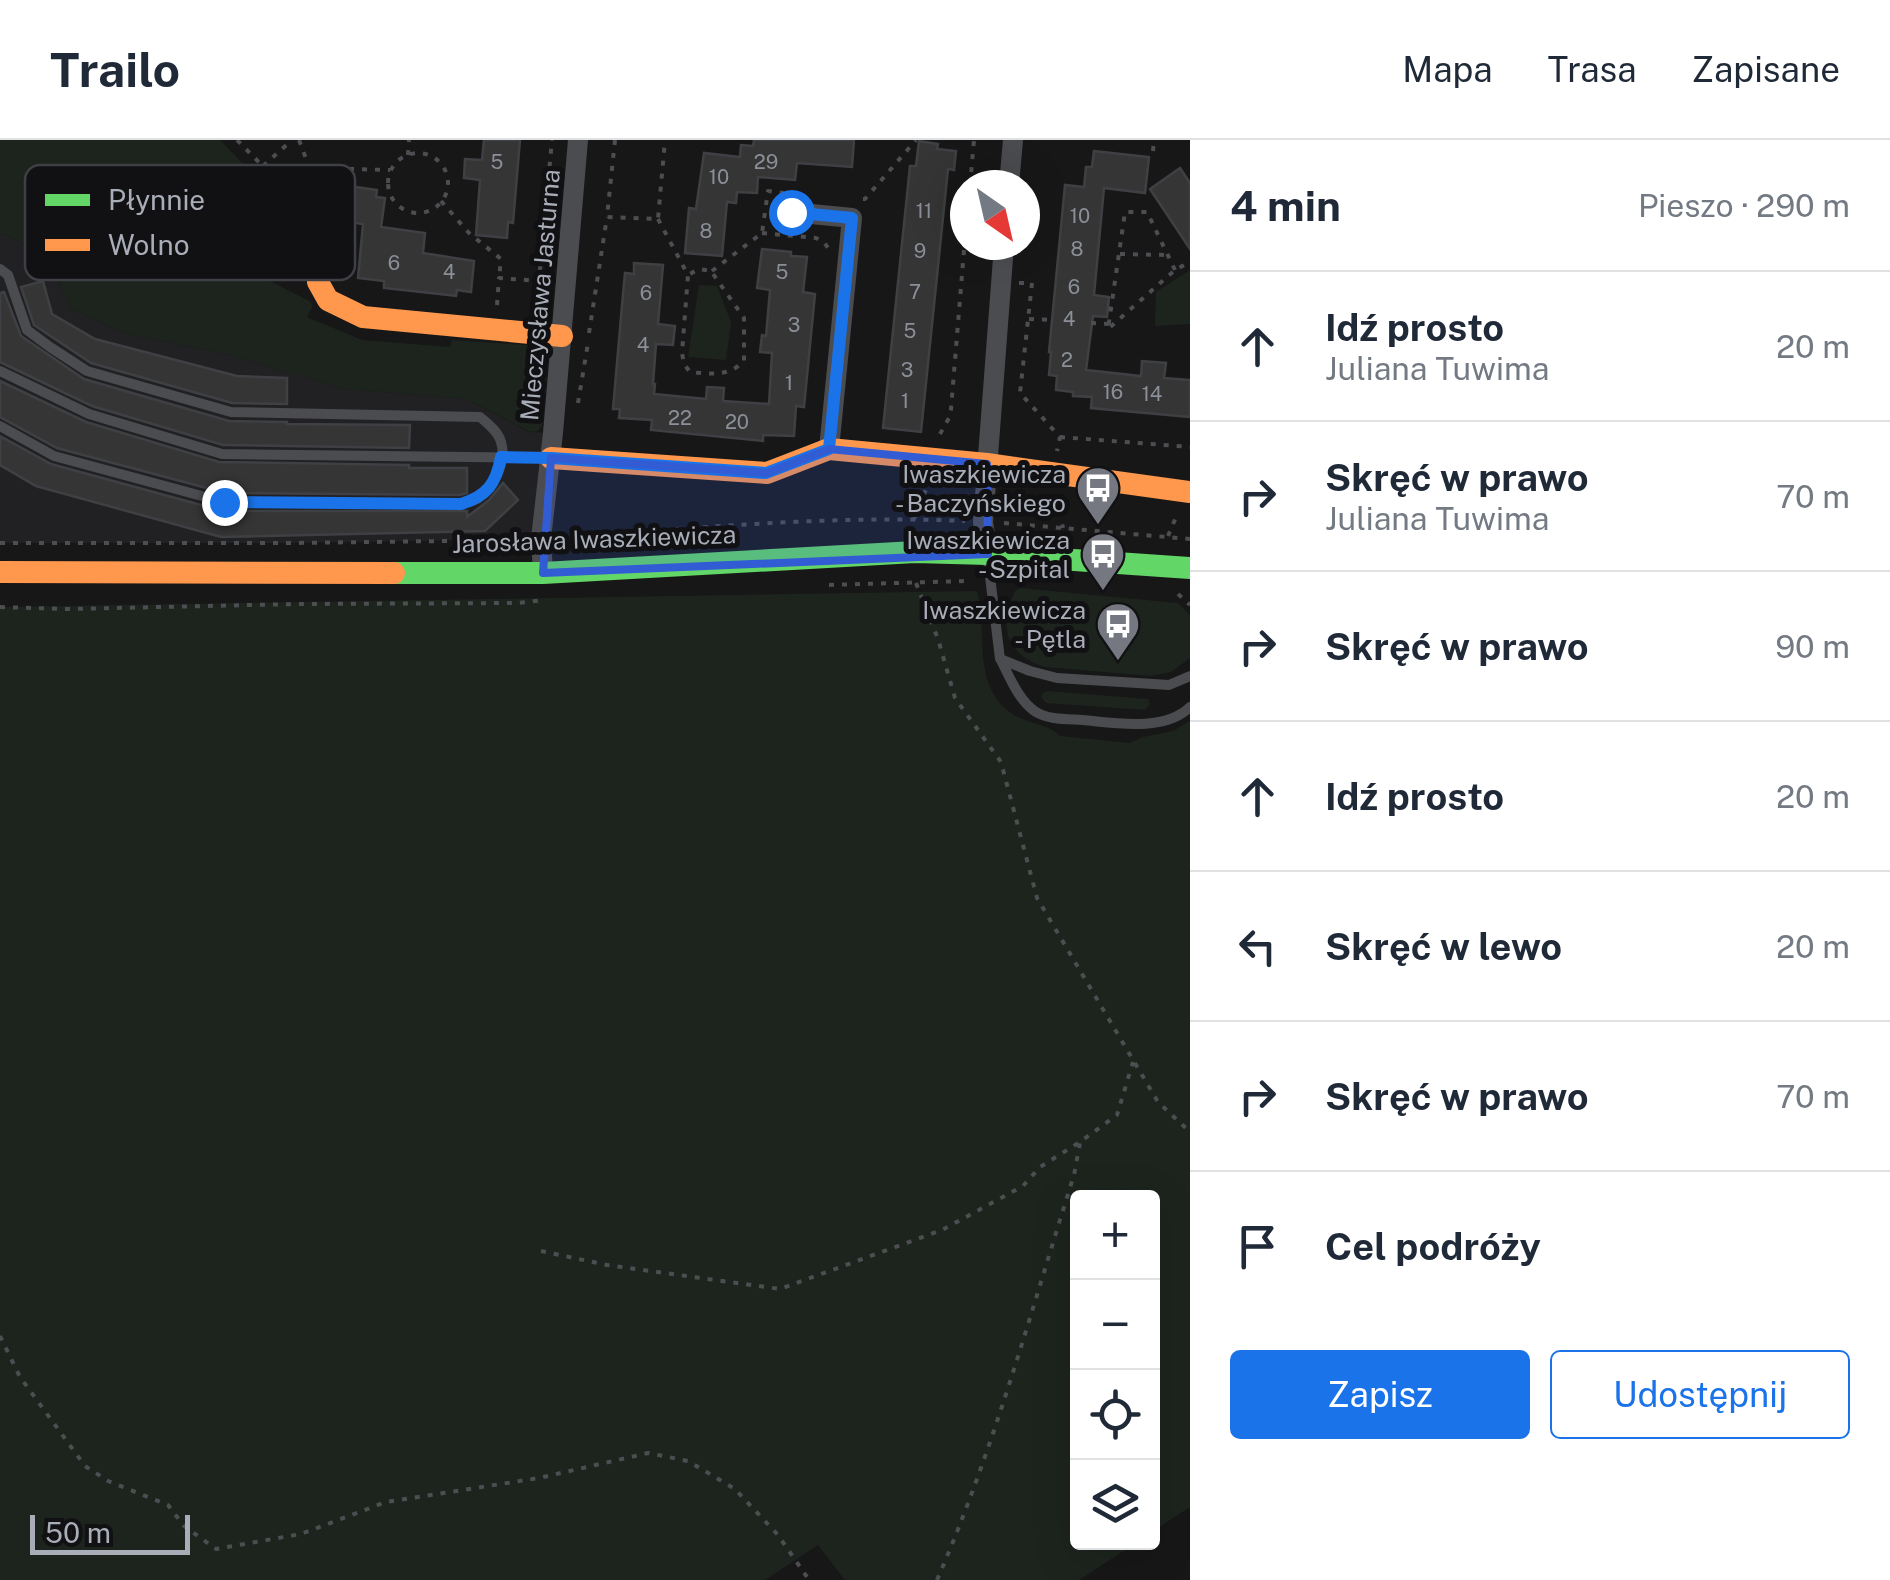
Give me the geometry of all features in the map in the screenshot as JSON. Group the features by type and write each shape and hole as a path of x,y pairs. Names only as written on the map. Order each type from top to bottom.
{"street":[{"name":"Mieczysława Jasturna","path":"543,573 541,539 578,140"},
{"path":"1010,170 1012,140"},
{"path":"791,212 852,218 829,449"},
{"path":"988,554 982,522 1003,260"},
{"path":"318,280 328,300 363,317 562,336"},
{"path":"551,458 766,473 829,449 986,464 1190,492"},
{"name":"Jarosława Iwaszkiewicza","path":"0,572 543,573 914,552 1190,568"}],"lane":[{"path":"0,268 8,275 27,330 87,371 230,412 480,417 501,442 501,457 497,478 477,499 461,504 224,502 54,456 0,426"},
{"path":"0,371 89,414 222,454 551,458"},
{"path":"988,554 1000,659 1024,702 1041,715 1138,723 1172,718 1190,707"},
{"path":"1000,659 1057,678 1169,685 1190,676"}],"path":[{"path":"236,140 262,165"},
{"path":"264,165 292,140"},
{"path":"299,140 308,165"},
{"path":"408,155 410,140"},
{"path":"533,320 552,140"},
{"path":"576,418 615,140"},
{"path":"665,140 658,219 688,274 684,364 690,372 736,371 744,362 744,318 711,271 699,269 688,274"},
{"path":"971,170 974,140"},
{"path":"1153,151 1154,140"},
{"path":"423,153 441,164 448,182 441,202 415,213 398,206 388,189 390,170 408,155 423,153"},
{"path":"355,169 390,170"},
{"path":"441,202 468,233 501,259 496,316"},
{"path":"1176,270 1147,212 1126,212 1108,329 1190,262"},
{"path":"607,217 658,219"},
{"path":"762,233 816,238 824,242 831,258"},
{"path":"1120,254 1168,254"},
{"path":"914,519 929,482 935,440 951,409 963,260"},
{"path":"499,278 567,279"},
{"path":"1018,282 1032,284 1020,392"},
{"path":"1028,319 1054,320"},
{"path":"1091,323 1109,324"},
{"path":"1060,437 1190,446"},
{"path":"0,543 541,539 828,520 914,519 1190,539"},
{"path":"916,583 955,698 1001,762 1037,898 1158,1102 1190,1132"},
{"path":"541,1250 607,1265 780,1289 942,1230 1024,1186 1040,1167 1117,1114 1133,1062"},
{"path":"937,1580 978,1480 1007,1394 1074,1175 1080,1142"},
{"path":"0,1336 20,1376 85,1466 168,1506 184,1526 216,1548 302,1534 386,1502 539,1478 648,1453 688,1461 735,1489 778,1535 810,1580"}],"highlighted area":[{"path":"829,449 987,464 988,554 543,573 551,458 767,473"}],"shaded area":[{"path":"0,140 220,140 244,165 25,165 25,245 0,235"},
{"path":"0,235 25,245 25,280 59,280 71,309 124,333 222,353 345,389 467,399 529,432 553,433 541,539 0,543"},
{"path":"1190,270 1190,324 1155,326 1156,292"},
{"path":"59,280 268,280 311,302 307,317 362,340 450,347 452,340 539,346 548,362 542,425 538,431 530,432 467,399 345,389 222,353 124,333 71,309"},
{"path":"699,285 717,286 731,322 726,360 688,357"},
{"path":"1020,588 1178,603 1190,615 1190,658 1171,672 1151,676 1045,667 1032,662 1014,647 1007,627 1010,603"},
{"path":"977,591 989,683 995,697 1013,714 1060,736 1130,743 1173,731 1190,721 1190,1507 1160,1526 1160,1190 1070,1190 1070,1550 1125,1550 1079,1580 845,1580 818,1545 765,1580 0,1580 0,607"},
{"path":"1047,691 1148,699 1150,704 1145,710 1046,703 1041,697"}],"building":[{"path":"484,140 520,140 513,223 508,222 507,238 476,235 480,180 464,178 465,159 482,160"},
{"path":"754,140 854,140 852,167 797,163 795,180 758,177 757,193 737,192 736,203 727,202 722,256 685,253 689,208 696,209 704,153 740,157 741,145 753,146"},
{"path":"919,141 938,144 937,149 956,151 954,170 948,169 921,432 883,428 910,166 916,166"},
{"path":"1094,151 1149,157 1145,193 1104,188 1094,295 1109,297 1107,317 1093,316 1086,370 1141,376 1142,361 1166,363 1164,378 1190,380 1190,417 1091,408 1092,397 1056,390 1057,376 1049,375 1065,185 1084,187 1086,167 1092,167"},
{"path":"1180,168 1190,183 1190,249 1150,189"},
{"path":"355,187 377,190 376,197 385,198 381,227 425,233 423,253 474,261 471,292 457,290 456,296 384,288 384,281 358,278 363,224 355,223"},
{"path":"762,249 807,257 803,292 815,294 804,407 796,406 794,436 763,435 763,441 651,430 652,420 619,418 620,409 613,409 625,273 634,274 634,263 663,265 658,324 675,326 673,345 656,344 654,394 706,399 707,387 724,388 723,401 769,404 772,353 760,352 762,335 766,336 770,290 757,288"},
{"path":"43,281 52,314 95,339 237,376 287,378 287,404 232,403 91,363 34,325 21,287"},
{"path":"4,292 21,336 84,379 229,421 410,425 409,448 223,445 92,406 0,362 0,293"},
{"path":"0,381 86,422 219,462 467,468 467,493 225,493 57,448 0,417"},
{"path":"0,436 51,464 223,511 467,511 467,517 503,483 518,500 485,531 221,537 36,486 0,465"}],"traffic: fast":[{"path":"394,573 543,573 915,552 1190,568"}],"traffic: slow":[{"path":"318,280 328,300 363,317 562,336"},
{"path":"551,458 767,473 829,449 987,464 1190,492"},
{"path":"0,572 394,573"}],"place":[{"name":"Iwaszkiewicza - Baczyńskiego","path":"1098,526"},
{"name":"Iwaszkiewicza - Szpital","path":"1103,592"},
{"name":"Iwaszkiewicza - Pętla","path":"1118,662"}],"route":[{"path":"224,502 461,504 477,499 497,478 501,457 766,473 829,449 852,218 791,212"}]}
